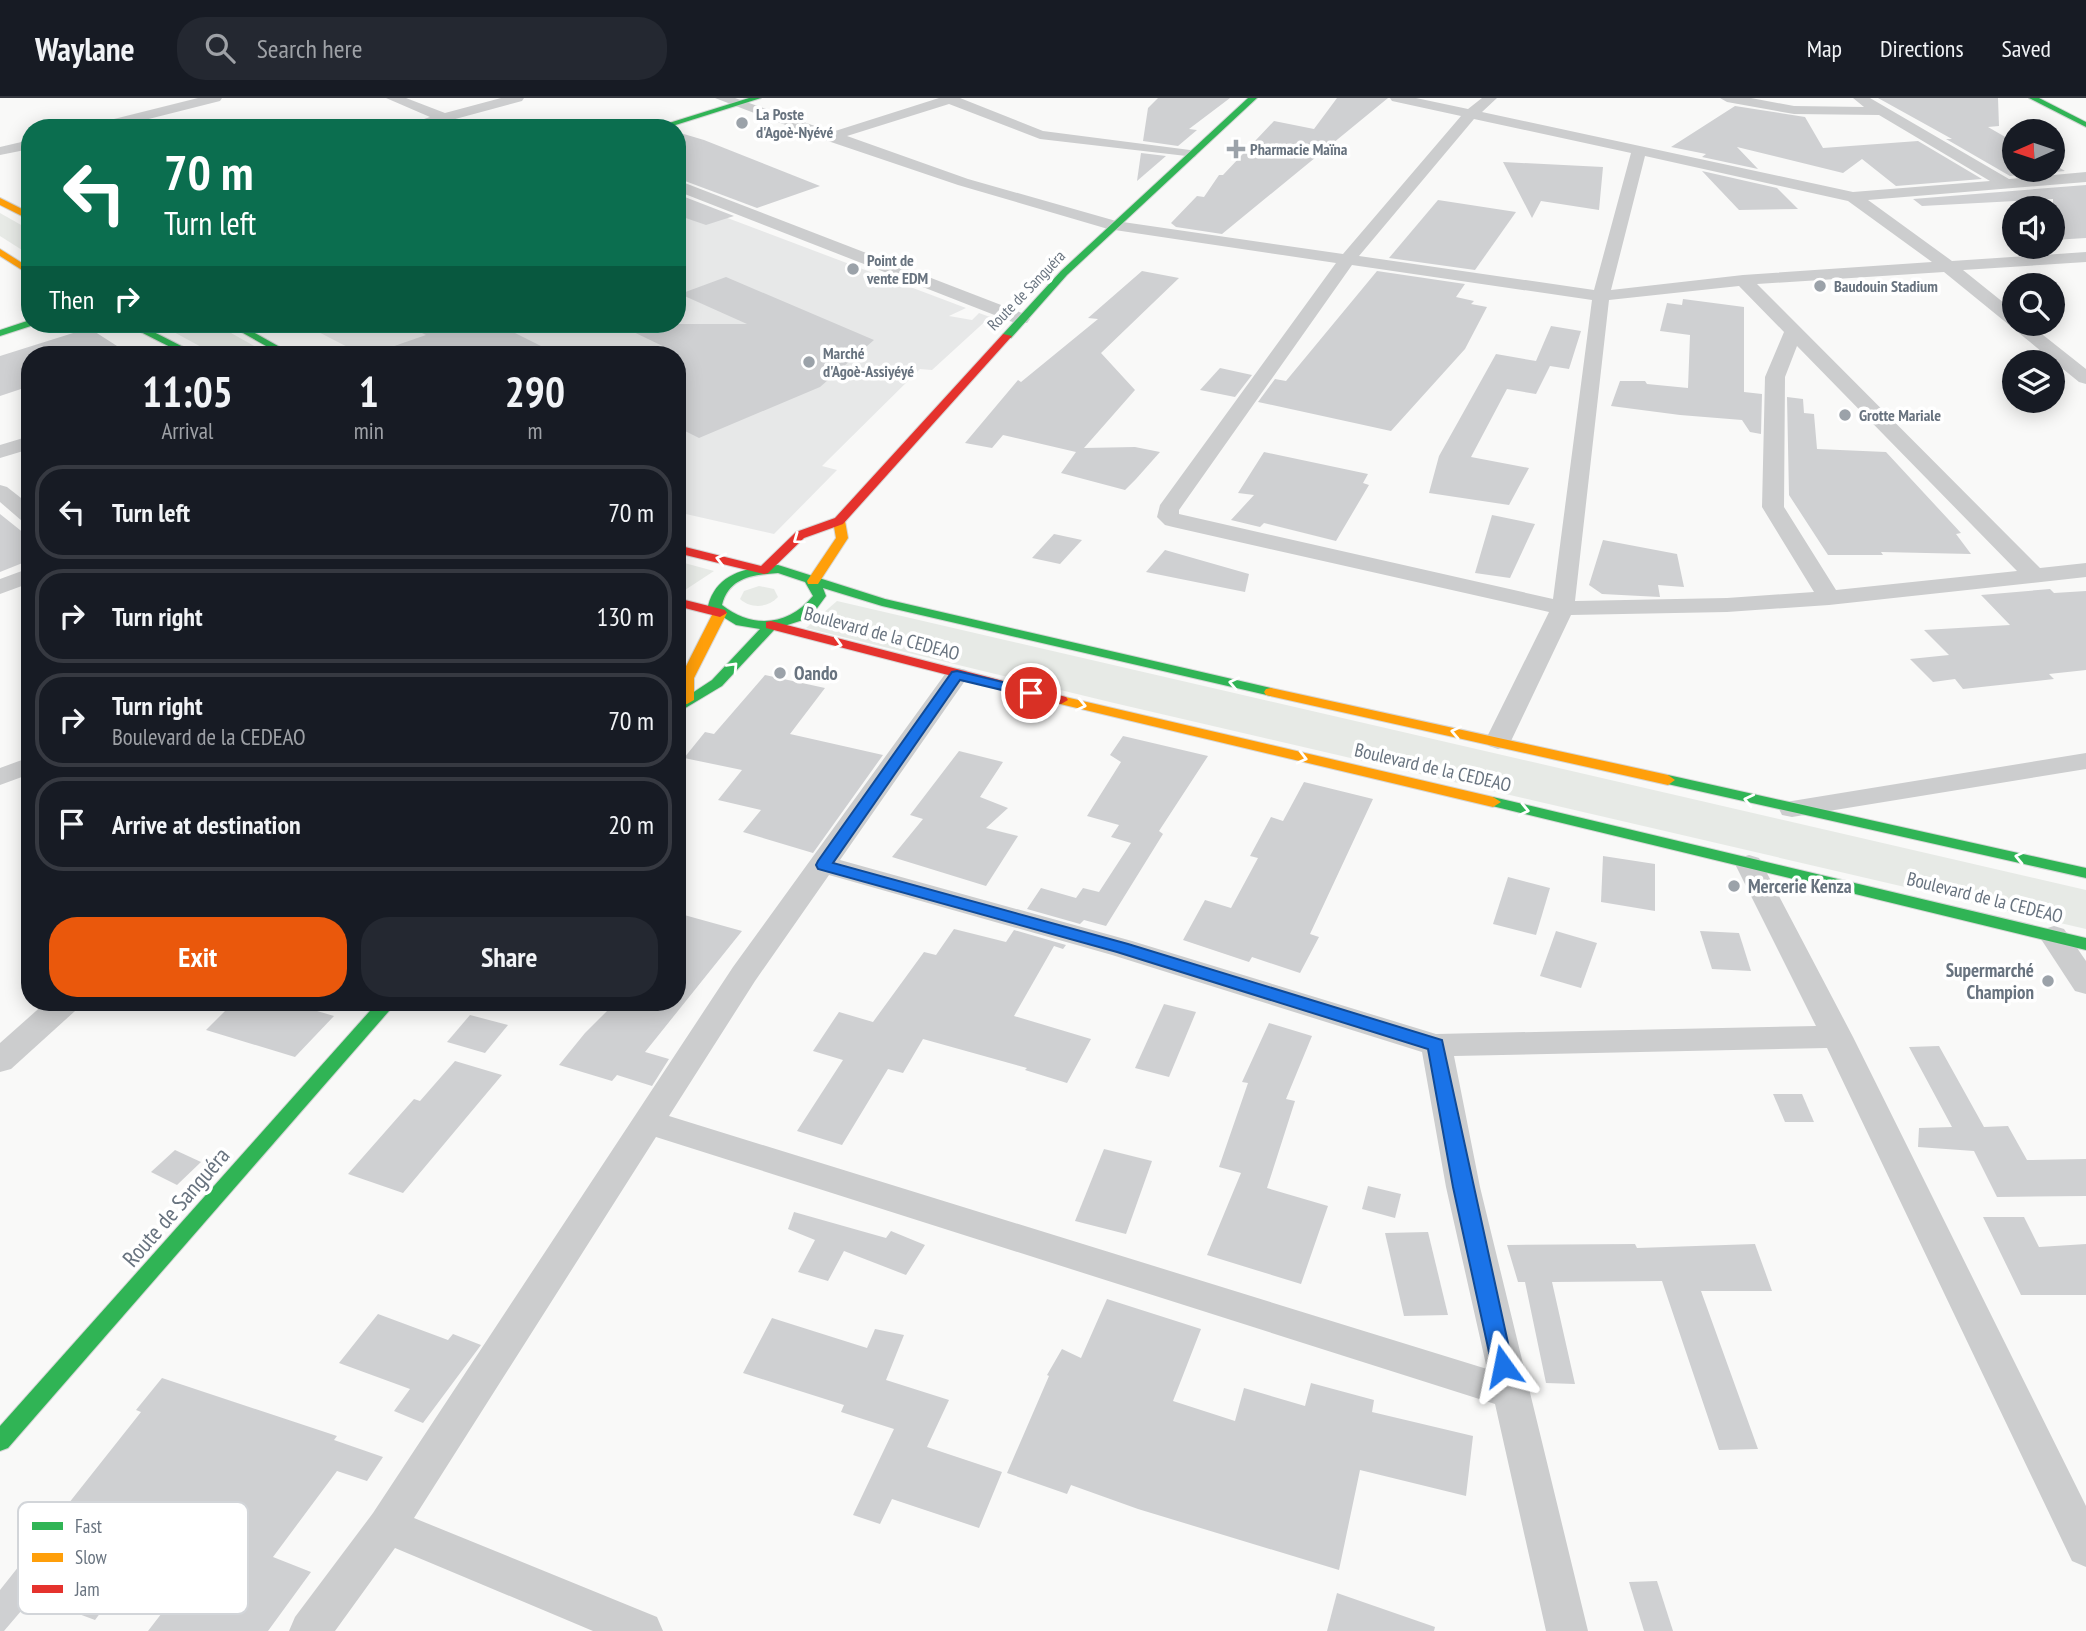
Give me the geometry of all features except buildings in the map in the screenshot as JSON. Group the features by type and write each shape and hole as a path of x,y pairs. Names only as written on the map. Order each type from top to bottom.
{"main road":[{"path":"681,119 730,101 757,98"},
{"name":"Route de Sanguéra","path":"764,570 800,535 839,521 1021,319 1114,226 1253,98"},
{"path":"2032,98 2086,125"},
{"path":"2053,98 2086,114"},
{"path":"0,201 21,212"},
{"path":"0,252 21,266"},
{"path":"0,333 21,326"},
{"path":"149,333 175,346"},
{"path":"249,333 272,346"},
{"name":"Route de Sanguéra","path":"813,581 842,538 839,521"},
{"path":"686,551 764,570"},
{"path":"720,613 715,606 718,590 736,577 764,570"},
{"name":"Boulevard de la CEDEAO","path":"764,570 792,571 813,581 882,602 1151,665 2086,873"},
{"path":"686,703 717,684 771,625 810,611 820,596 813,581"},
{"path":"686,604 720,613"},
{"path":"686,683 720,613"},
{"name":"Boulevard de la CEDEAO","path":"720,613 741,623 771,625 957,675 1749,864 1954,910 2086,944"},
{"name":"Route de Sanguéra","path":"0,1441 380,1011"}],"street":[{"path":"131,119 215,98"},
{"path":"393,98 438,115"},
{"path":"438,115 441,98"},
{"path":"428,119 517,98"},
{"path":"1397,98 1853,197 2086,177"},
{"path":"1490,98 1471,114 1347,260 1168,510 1168,517 1563,608 1727,605 1829,598 2086,570"},
{"path":"1727,98 1794,110 1883,111"},
{"path":"1860,98 2008,185"},
{"path":"830,136 951,99 1041,135 1190,154"},
{"path":"730,101 1006,195 1114,226 1601,296 1744,280 1945,264 2086,257"},
{"path":"0,151 21,146"},
{"path":"1498,741 1563,608 1601,296 1639,150"},
{"path":"686,189 1021,319"},
{"path":"1853,197 1945,264 2002,311"},
{"path":"1744,280 2035,576"},
{"path":"1794,331 1775,377 1773,508 1829,598"},
{"path":"2034,336 2086,378"},
{"path":"0,452 21,445"},
{"path":"0,491 21,508"},
{"path":"0,587 21,579"},
{"path":"310,1631 387,1526 744,974 957,675"},
{"path":"1792,809 2086,761"},
{"path":"0,778 21,769"},
{"path":"1749,864 1837,1037 2086,1548"},
{"path":"824,865 1122,948 1436,1045 1837,1037"},
{"path":"2054,936 2086,984"},
{"path":"0,1061 55,1011"},
{"path":"1436,1045 1463,1187 1567,1631"},
{"path":"649,1122 1509,1392"},
{"path":"387,1526 642,1631"}],"shaded area":[{"name":"Marché d'Agoè-Assiyéyé","path":"686,202 966,308 949,316 972,320 979,313 990,317 932,370 920,369 822,466 837,470 774,534 686,514 686,346 346,346 320,333 686,333"},
{"path":"0,213 21,225 21,249 0,236"},
{"path":"176,333 231,333 254,346 199,346"},
{"path":"686,563 714,571 686,589"},
{"path":"759,586 774,589 778,597 759,606 740,599 744,591"},
{"path":"837,601 2086,890 2086,929 1114,703 806,628"}],"traffic: fast":[{"path":"686,119 757,98"},
{"path":"1007,336 1064,273 1253,98"},
{"path":"2033,98 2086,125"},
{"path":"0,333 21,326"},
{"path":"149,333 175,346"},
{"path":"249,333 272,346"},
{"path":"778,569 809,579 820,596 798,617 770,626 755,625 741,622 715,606 723,587 738,576 778,569"},
{"path":"813,581 882,602 1271,692"},
{"path":"686,703 717,683 771,625"},
{"path":"1668,780 2086,873"},
{"path":"1493,802 2086,944"},
{"path":"0,1441 380,1011"}],"traffic: slow":[{"path":"0,201 21,212"},
{"path":"0,252 21,266"},
{"path":"813,581 842,538 839,521"},
{"path":"687,700 687,678 720,613"},
{"path":"1271,692 1668,780"},
{"path":"1061,700 1493,802"}],"traffic: jam":[{"path":"764,570 800,535 839,521 1007,336"},
{"path":"686,551 764,570"},
{"path":"686,604 720,613"},
{"path":"771,625 1061,700"}],"place":[{"name":"La Poste d'Agoè-Nyévé","path":"742,123"},
{"name":"Pharmacie Maïna","path":"1236,149"},
{"name":"Point de vente EDM","path":"853,269"},
{"name":"Baudouin Stadium","path":"1820,286"},
{"name":"Marché d'Agoè-Assiyéyé","path":"809,362"},
{"name":"Grotte Mariale","path":"1845,415"},
{"name":"Oando","path":"780,673"},
{"name":"Mercerie Kenza","path":"1734,886"},
{"name":"Supermarché Champion","path":"2048,981"}],"route":[{"path":"1031,693 957,675 824,865 1122,948 1436,1045 1463,1187 1503,1366"}]}
